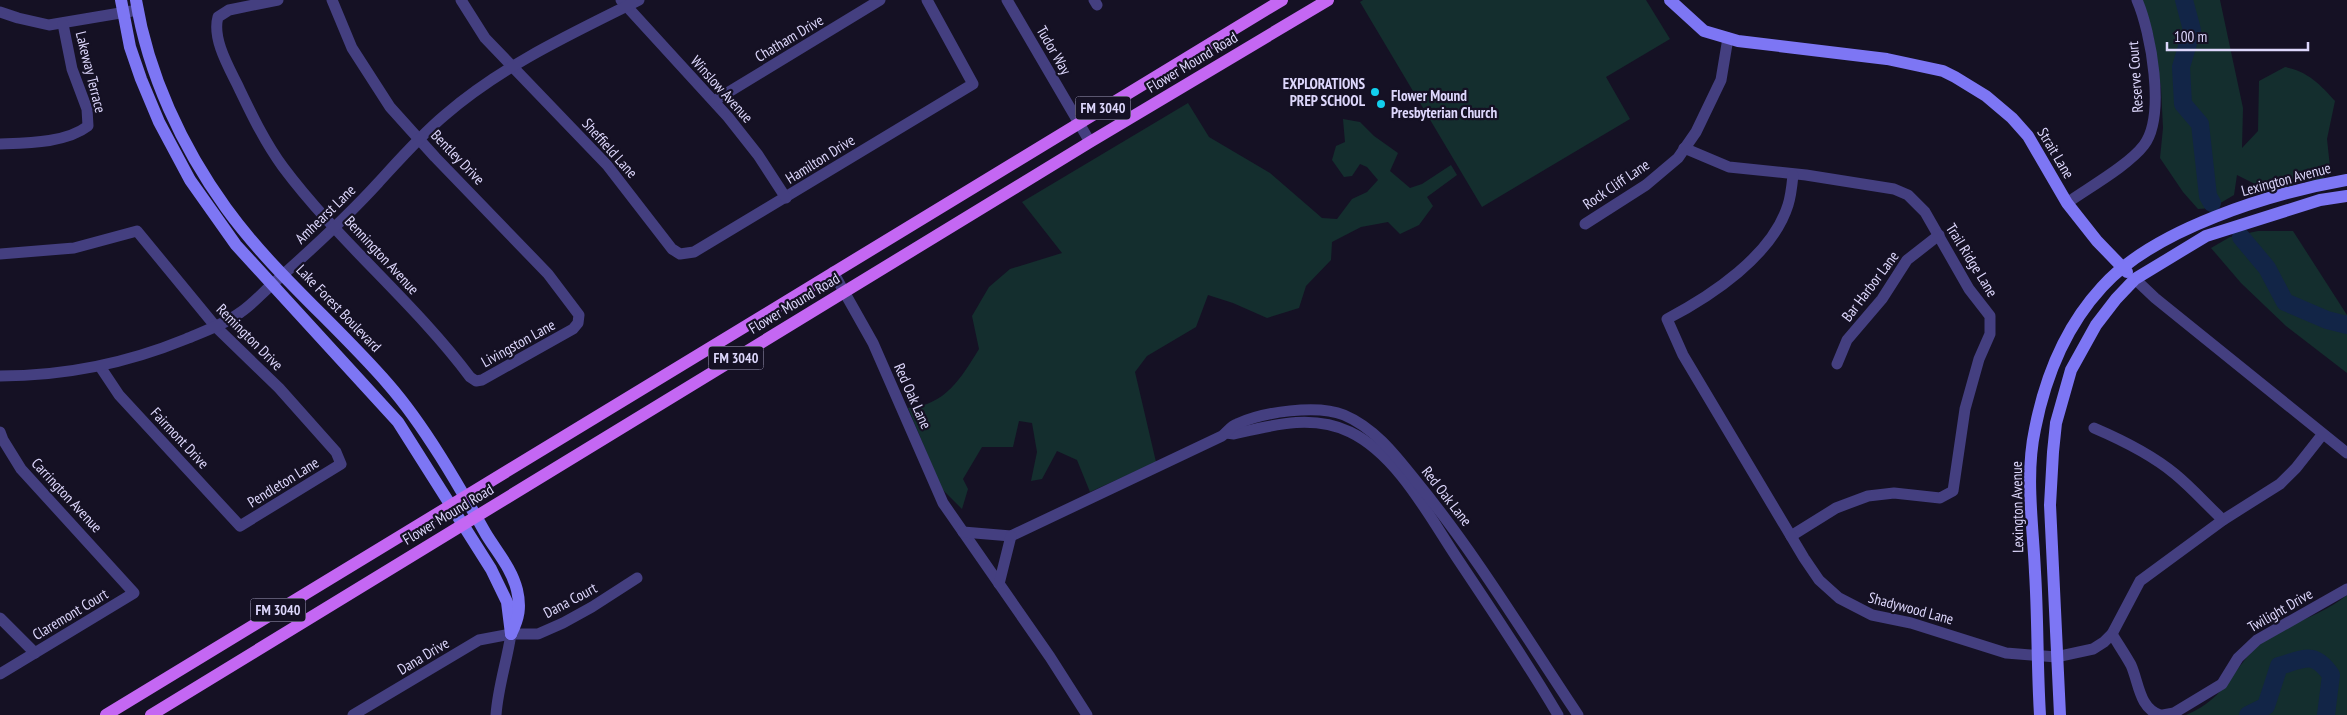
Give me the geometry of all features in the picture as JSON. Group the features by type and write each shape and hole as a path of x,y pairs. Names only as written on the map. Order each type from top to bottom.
{"main road":[{"name":"Flower Mound Road","path":"106,715 1282,0"},
{"name":"Flower Mound Road","path":"151,715 1090,142 1328,0"}],"street":[{"name":"Lake Forest Boulevard","path":"121,0 130,46 141,79 176,156 222,228 386,408 463,524 504,595 511,634"},
{"name":"Bennington Avenue","path":"278,0 229,10 218,17 216,26 228,66 251,115 282,165 335,227 439,338 470,377"},
{"name":"Bentley Drive","path":"332,0 352,48 375,86 419,139 548,274 579,315 578,323"},
{"name":"Sheffield Lane","path":"461,0 486,38 607,165 672,249 680,254"},
{"name":"Amhearst Lane","path":"0,376 32,376 101,368 164,348 216,327 242,312 335,227 419,139 457,105 512,66 624,3 639,0"},
{"name":"Chatham Drive","path":"714,101 880,0"},
{"name":"Hamilton Drive","path":"680,254 694,252 973,84 926,0"},
{"name":"Tudor Way","path":"1007,0 1090,142"},
{"name":"Strait Lane","path":"1670,0 1699,28 1728,38 1888,59 1943,71 1986,96 2012,118 2028,136 2067,203 2097,241 2122,267 2155,298 2322,435 2347,453"},
{"name":"Reserve Court","path":"2067,203 2128,160 2143,147 2150,136 2153,123 2154,87 2146,27 2136,0"},
{"name":"Winslow Avenue","path":"624,3 714,101 758,155 786,198"},
{"name":"Lake Forest Boulevard","path":"137,5 148,54 189,149 225,207 284,274 388,384 465,497 503,559 517,588 520,613 511,634 508,657 498,690 496,715"},
{"path":"0,12 38,23 63,24 123,13 137,5"},
{"name":"Lakeway Terrace","path":"0,144 28,143 74,134 88,126 87,108 72,70 63,24"},
{"name":"Rock Cliff Lane","path":"1585,224 1646,186 1678,158 1696,132 1721,80 1728,38"},
{"name":"Trail Ridge Lane","path":"1684,148 1729,167 1806,175 1894,189 1917,202 1969,289 1990,316 1990,334 1979,359 1965,409 1953,491 1940,498 1894,493 1868,496 1836,508 1791,536"},
{"name":"Shadywood Lane","path":"1794,175 1788,206 1776,230 1755,255 1717,288 1667,319 1683,355 1819,580 1850,605 1872,615 1929,628 2006,652 2056,658 2093,649 2112,634 2140,581 2223,520 2280,484 2296,468 2322,435"},
{"name":"Lexington Avenue","path":"2040,715 2030,491 2034,430 2046,384 2062,345 2089,302 2122,267 2184,229 2244,206 2319,185 2347,180"},
{"name":"Lexington Avenue","path":"2060,715 2050,505 2056,423 2071,370 2096,325 2116,299 2135,279 2206,236 2320,200 2347,196"},
{"name":"Remington Drive","path":"0,254 74,248 137,231 216,327 279,388 336,452 341,464"},
{"name":"Bar Harbor Lane","path":"1837,364 1848,340 1882,299 1907,260 1939,236"},
{"name":"Red Oak Lane","path":"833,272 873,342 943,503 1050,657 1087,715"},
{"name":"Livingston Lane","path":"470,377 476,381 482,380 573,330 578,323"},
{"name":"Fairmont Drive","path":"101,368 119,395 240,526"},
{"name":"Red Oak Lane","path":"1012,536 1226,433 1234,425 1290,410 1333,412 1344,415 1364,426 1393,452 1469,549 1578,715"},
{"name":"Red Oak Lane","path":"1226,433 1234,434 1284,422 1318,423 1348,431 1376,448 1391,464 1420,503 1519,651 1558,715"},
{"path":"2094,428 2120,439 2150,456 2175,474 2223,520"},
{"name":"Carrington Avenue","path":"0,432 3,440 22,469 120,574"},
{"name":"Pendleton Lane","path":"240,526 341,464"},
{"path":"963,532 1012,536 999,584"},
{"name":"Claremont Court","path":"0,674 134,593 120,574"},
{"name":"Dana Court","path":"511,634 538,634 563,623 637,578"},
{"name":"Twilight Drive","path":"2112,634 2130,664 2145,703 2151,712 2162,715 2174,713 2222,684 2238,658 2257,640 2347,589"},
{"path":"0,618 35,653"},
{"name":"Dana Drive","path":"353,715 479,640 511,634"}],"green space":[{"path":"1363,0 1646,0 1670,39 1606,77 1630,119 1482,207 1360,2"},
{"path":"2142,0 2220,0 2243,108 2242,148 2258,131 2259,81 2285,67 2307,75 2324,89 2335,101 2327,139 2330,167 2322,181 2301,180 2284,191 2271,192 2237,175 2234,195 2212,208 2198,209 2183,192 2160,158 2163,128 2161,88 2153,34"},
{"path":"1188,103 1209,137 1270,173 1322,218 1337,219 1352,199 1367,192 1378,180 1367,167 1360,164 1352,176 1344,177 1332,160 1336,146 1345,142 1343,119 1360,122 1374,136 1398,153 1390,171 1410,188 1422,184 1451,165 1457,175 1427,197 1433,206 1419,225 1400,234 1388,222 1361,227 1332,242 1331,260 1306,286 1299,308 1267,318 1233,303 1208,295 1196,327 1147,356 1135,372 1156,462 1090,492 1077,460 1057,451 1042,479 1031,481 1037,452 1032,423 1019,421 1013,447 982,447 963,479 968,489 962,509 942,489 908,408 933,402 951,388 966,370 979,349 972,316 989,287 1010,269 1062,253 1022,202"},
{"path":"2258,231 2293,231 2347,315 2347,373 2286,326 2241,283 2211,248 2230,237"},
{"path":"2347,595 2347,715 2186,715 2212,700 2244,661 2263,642 2284,629 2327,608"}],"waterway":[{"path":"2184,0 2192,30 2181,67 2183,104 2200,124 2208,196 2212,203"},
{"path":"2241,237 2267,268 2285,302 2327,320 2347,325"},
{"path":"2248,715 2266,706 2279,666 2308,658 2319,662 2331,675 2326,715"}],"place":[{"name":"EXPLORATIONS PREP SCHOOL","path":"1375,92"},
{"name":"Flower Mound Presbyterian Church","path":"1381,104"}]}
